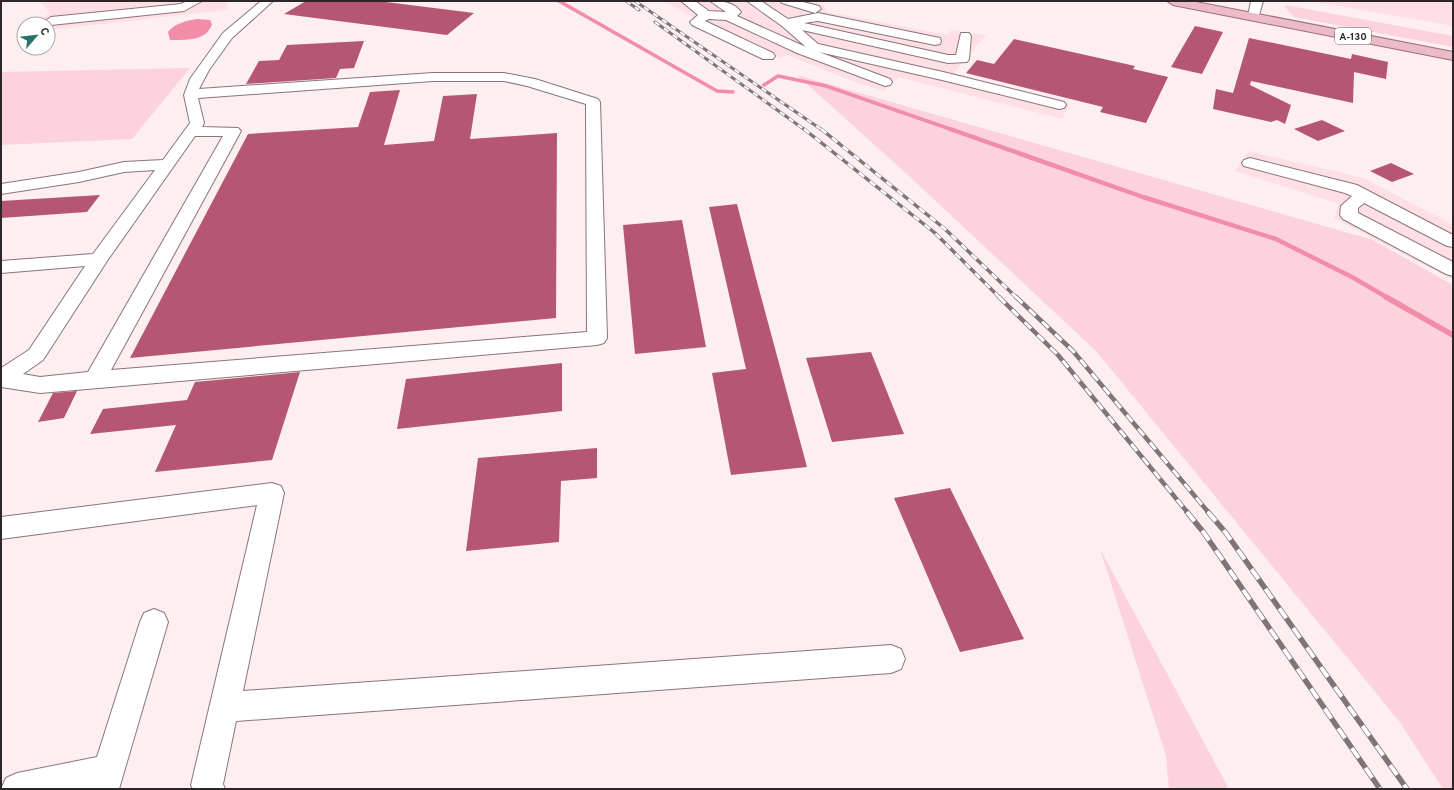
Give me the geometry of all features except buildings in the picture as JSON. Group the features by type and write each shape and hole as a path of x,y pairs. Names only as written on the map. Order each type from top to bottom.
{"main road":[{"name":"А-130","path":"1173,1 1453,56"}],"street":[{"path":"56,20 184,7 196,1"},
{"path":"1,379 36,355 99,259 197,123 191,94 194,84 224,39 233,30 260,10 267,1"},
{"path":"687,1 706,15 728,16 831,56 885,82"},
{"path":"716,1 735,12 728,16"},
{"path":"753,1 786,23 808,48"},
{"path":"786,1 815,9"},
{"path":"1254,16 1257,1"},
{"path":"706,15 696,22 768,56"},
{"path":"786,23 818,17 935,41"},
{"path":"786,23 948,59 962,59 965,36"},
{"path":"831,56 943,76 1059,105"},
{"path":"1,379 40,385 95,379 597,338 593,102 530,82 504,77 433,77 191,94"},
{"path":"95,379 233,131 190,132"},
{"path":"1250,163 1351,189 1453,242"},
{"path":"1,189 79,177 124,167 167,164"},
{"path":"1363,195 1350,206 1350,215 1453,270"},
{"path":"1,268 99,259"},
{"path":"1,528 272,493 207,785 209,789"},
{"path":"17,789 105,780 154,622"},
{"path":"225,708 891,659"}],"shaded area":[{"path":"39,1 227,1 227,10 56,29 56,16 46,16 50,12"},
{"path":"664,1 814,1 823,4 828,12 948,35 951,30 986,35 954,73 1070,103 1062,119 898,77 884,91 852,81 787,55 780,58 700,21"},
{"path":"1310,1 1453,1 1453,26"},
{"path":"1285,5 1453,36 1453,47 1294,17"},
{"path":"197,19 210,20 212,24 206,34 201,37 183,40 170,40 168,32 174,26"},
{"path":"190,68 132,139 1,145 1,72"},
{"path":"797,75 1373,240 1453,285 1453,789 1443,789 1399,721 1096,351 910,177"},
{"path":"1249,151 1364,178 1453,225 1453,280 1334,218 1339,204 1235,171"},
{"path":"1100,549 1229,789 1169,789 1166,756"}],"waterway":[{"path":"559,1 717,91 733,92"},
{"path":"764,85 778,76 826,86 953,130"},
{"path":"950,129 1143,197 1276,239 1352,277 1388,298"},
{"path":"1386,297 1453,335"}],"railway":[{"path":"626,1 639,10"},
{"path":"635,1 822,130"},
{"path":"655,22 805,130"},
{"path":"804,129 935,233 999,297"},
{"path":"821,129 945,229 1017,298"},
{"path":"999,297 1058,355 1188,513"},
{"path":"1016,297 1073,351 1209,513"},
{"path":"1187,512 1204,533 1380,789"},
{"path":"1208,512 1226,533 1407,789"}]}
